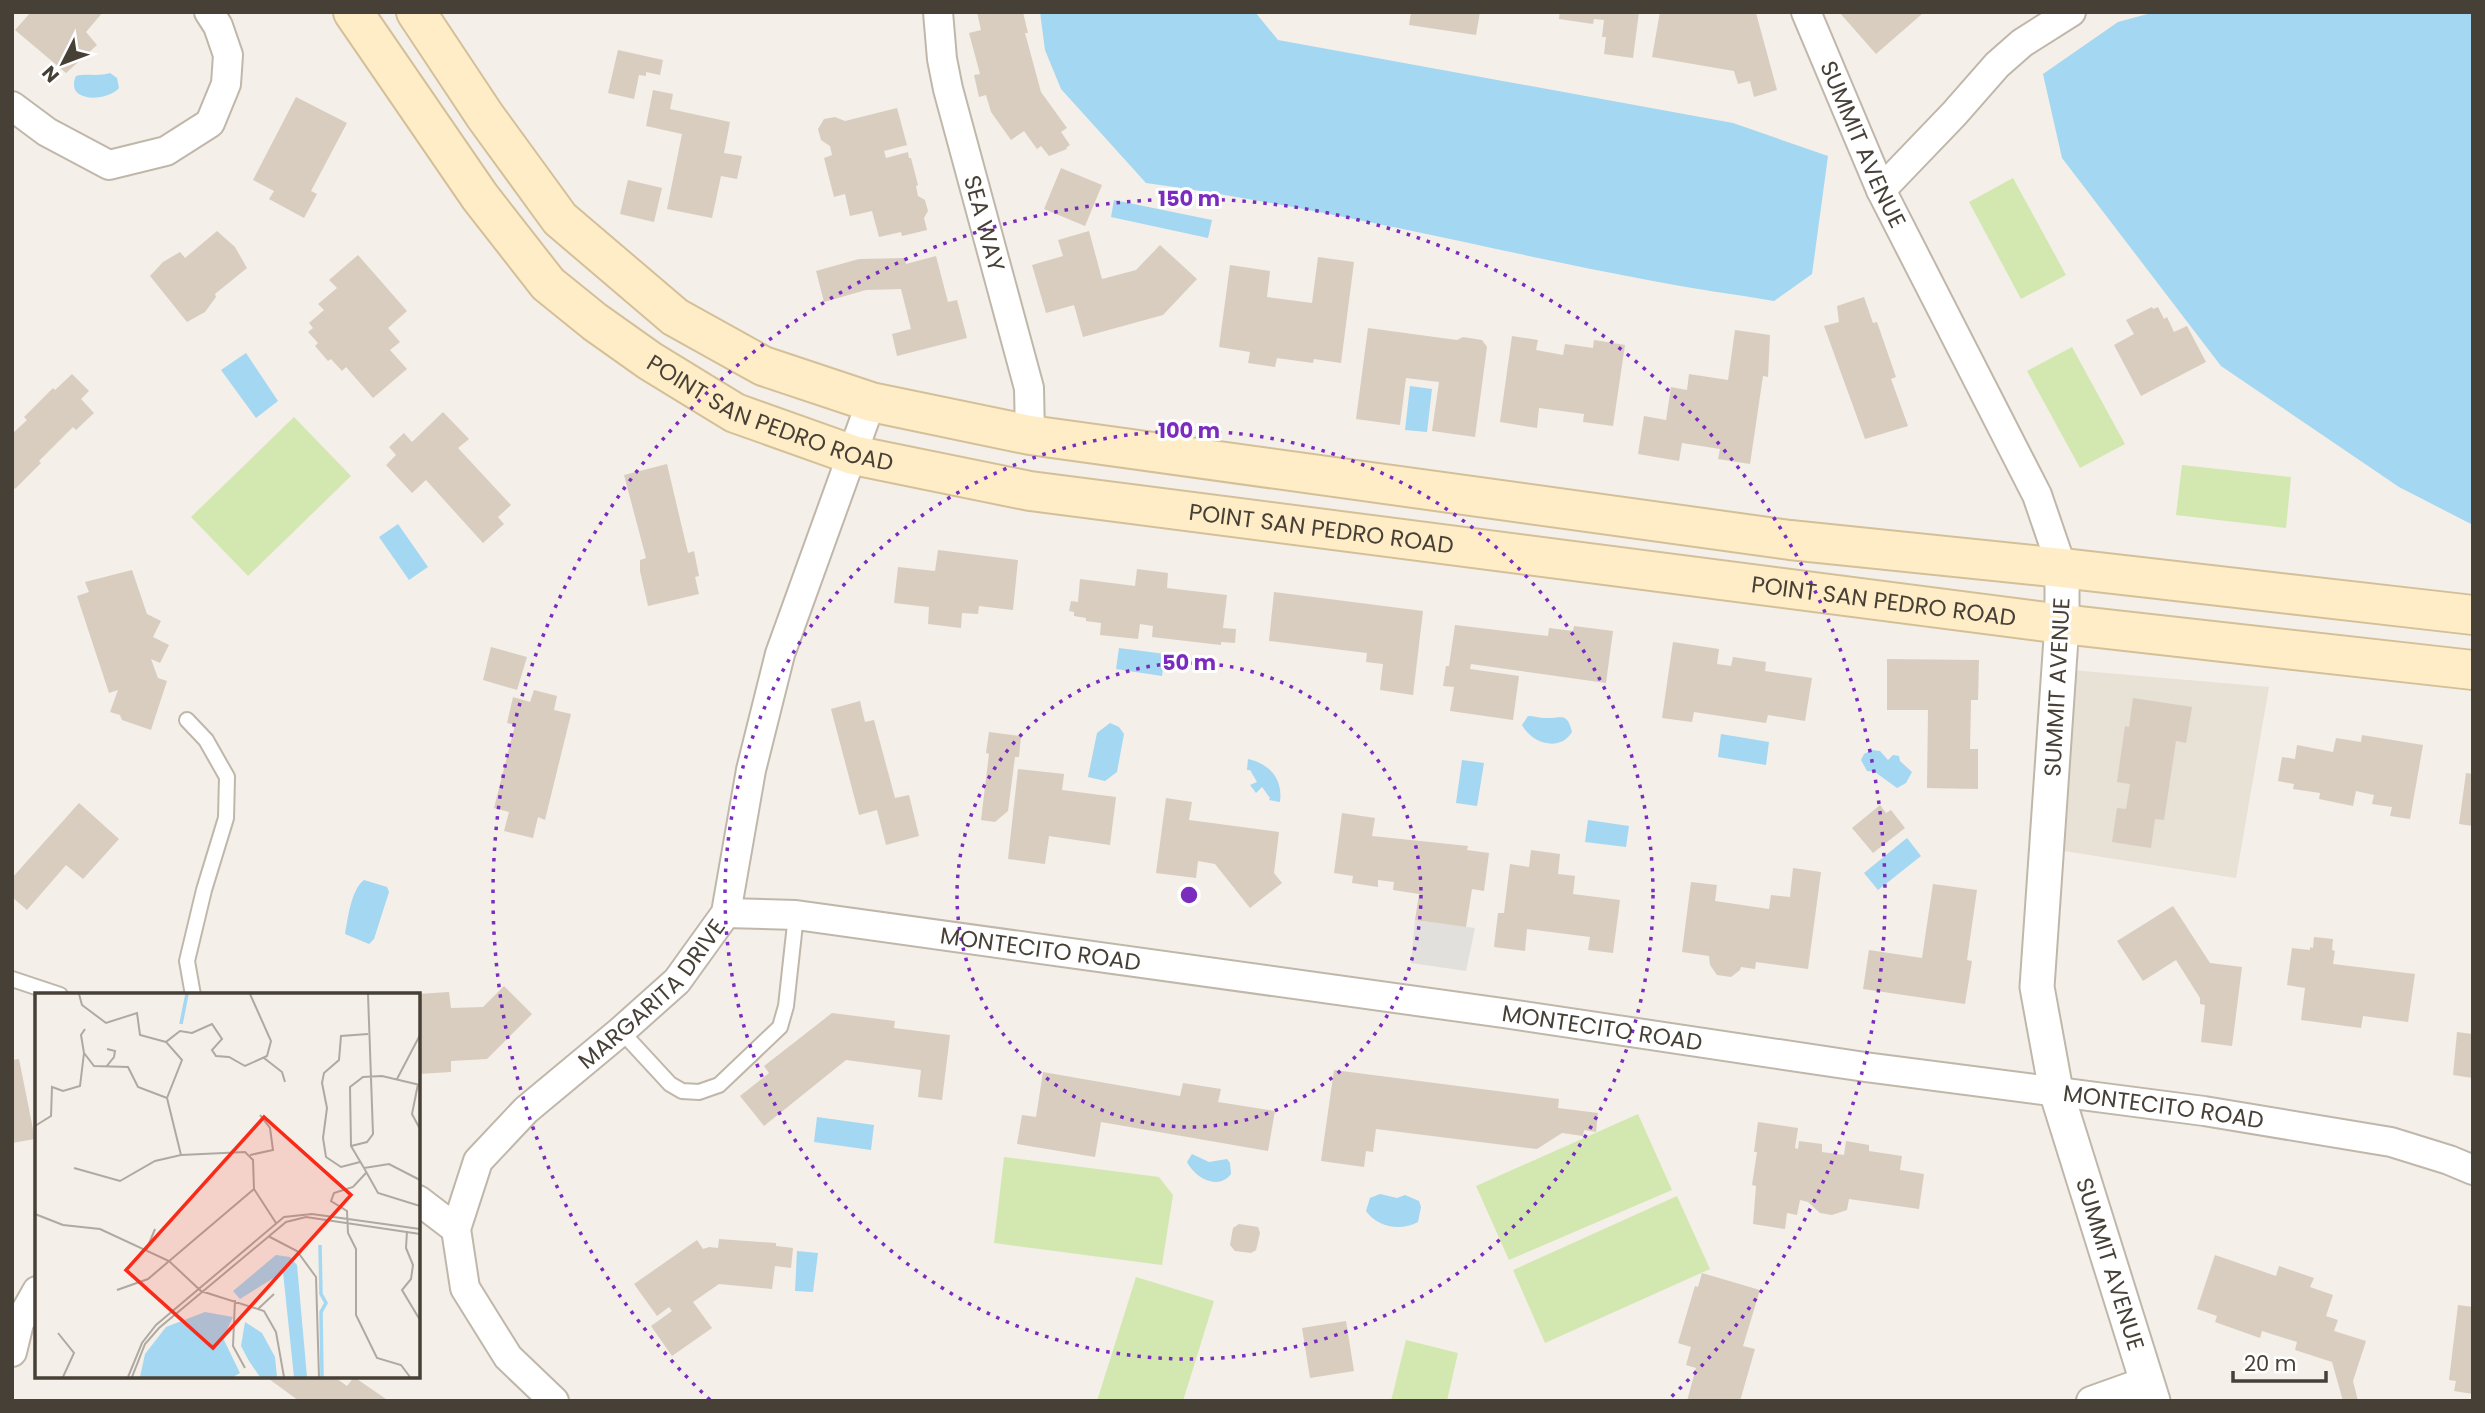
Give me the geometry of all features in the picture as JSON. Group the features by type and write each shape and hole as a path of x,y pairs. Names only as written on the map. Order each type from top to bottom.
{"main road":[{"name":"POINT SAN PEDRO ROAD","path":"353,12 480,197 548,284 650,361 735,413 853,454 1030,491 2062,624 2473,670"},
{"name":"POINT SAN PEDRO ROAD","path":"416,12 485,116 560,219 570,228 674,317 763,366 871,402 1030,435 1790,540 2473,615"}],"street":[{"path":"12,106 47,132 109,165 166,151 210,123 226,84 229,55 218,26 209,12"},
{"name":"SEA WAY","path":"938,12 942,60 948,89 1029,388 1030,435"},
{"name":"SUMMIT AVENUE","path":"1806,12 1881,190 2037,495 2062,568 2062,624 2037,987 2056,1090 2150,1391"},
{"path":"1881,190 1997,65 2022,43 2071,12"},
{"name":"MARGARITA DRIVE","path":"554,1401 508,1357 465,1288 456,1229 478,1161 526,1110 677,981 726,912 751,770 780,654 871,402"},
{"name":"MONTECITO ROAD","path":"726,912 796,915 1503,1013 1865,1067 2204,1111 2391,1142 2473,1170"},
{"path":"420,1202 456,1229"},
{"path":"12,1352 19,1322 35,1294"},
{"path":"2091,1401 2150,1391"}],"lane":[{"path":"187,720 206,740 227,777 226,818 204,890 187,961 192,993"},
{"path":"621,1031 670,1084 682,1091 699,1091 719,1085 780,1027 786,1006 796,915"},
{"path":"12,979 54,993"}],"shaded area":[{"path":"2060,669 2269,687 2236,878 2064,851"},
{"path":"1415,920 1475,928 1466,971 1411,963"}],"green space":[{"path":"2013,178 2066,275 2021,299 1969,202"},
{"path":"2072,347 2125,444 2080,468 2027,371"},
{"path":"294,417 351,476 248,576 191,517"},
{"path":"2182,465 2291,477 2286,528 2176,515"},
{"path":"1638,1114 1672,1190 1509,1260 1476,1186"},
{"path":"1004,1157 1159,1177 1173,1195 1162,1265 994,1243"},
{"path":"1677,1196 1710,1269 1545,1343 1513,1270"},
{"path":"1136,1277 1214,1301 1183,1401 1097,1401"},
{"path":"1406,1340 1458,1353 1447,1401 1391,1401"}],"water":[{"path":"1040,12 1255,12 1278,40 1733,123 1828,156 1812,274 1774,301 1590,269 1274,204 1146,183 1061,89 1045,50"},
{"path":"2155,12 2473,12 2473,525 2399,487 2221,366 2062,158 2043,74 2118,22"},
{"path":"110,73 117,78 119,88 113,93 89,97 76,91 76,76"},
{"path":"1114,200 1212,220 1208,238 1111,217"},
{"path":"246,353 278,401 256,418 221,370"},
{"path":"1410,386 1432,389 1427,432 1405,430"},
{"path":"398,524 428,567 409,580 379,537"},
{"path":"1119,648 1165,654 1162,676 1116,669"},
{"path":"1528,716 1563,717 1568,721 1572,732 1561,742 1554,744 1539,741 1522,725"},
{"path":"1110,723 1119,727 1124,734 1117,772 1105,781 1088,777 1097,733"},
{"path":"1721,734 1769,742 1766,765 1718,757"},
{"path":"1872,750 1880,751 1888,760 1893,755 1899,756 1900,761 1912,772 1906,783 1897,788 1875,772 1867,771 1861,760 1864,754"},
{"path":"1248,759 1263,765 1273,774 1279,786 1280,802 1269,800 1262,787 1256,793 1250,785 1257,782 1250,770 1247,770"},
{"path":"1462,760 1484,763 1477,806 1456,803"},
{"path":"1588,820 1629,826 1626,847 1585,842"},
{"path":"1907,838 1921,856 1878,890 1864,873"},
{"path":"364,880 387,887 389,892 374,939 369,944 345,934 353,897"},
{"path":"817,1117 874,1125 871,1150 814,1142"},
{"path":"1192,1154 1209,1162 1227,1159 1231,1174 1220,1182 1201,1177 1187,1162"},
{"path":"1380,1194 1397,1198 1405,1195 1419,1201 1421,1207 1418,1222 1397,1227 1383,1224 1371,1217 1366,1211 1370,1198"},
{"path":"797,1251 818,1253 813,1292 795,1291"}],"building":[{"path":"31,12 103,12 86,32 97,45 66,73 15,30"},
{"path":"977,12 1023,12 1028,33 1025,33 1041,92 1067,128 1061,132 1070,145 1067,149 1049,156 1041,146 1037,149 1024,131 1011,140 991,112 986,95 979,97 974,75 980,74 969,33 981,30"},
{"path":"1411,12 1480,12 1476,35 1409,25"},
{"path":"1560,12 1639,12 1633,58 1604,54 1604,20 1594,19 1593,24 1559,19"},
{"path":"1660,12 1756,13 1777,90 1754,97 1750,81 1738,84 1734,71 1652,57"},
{"path":"1839,12 1921,12 1922,14 1876,54"},
{"path":"618,50 663,60 660,75 646,72 646,76 639,75 634,99 608,93"},
{"path":"653,90 673,94 670,109 730,122 724,153 742,156 737,179 721,176 712,218 667,209 682,134 646,126"},
{"path":"296,97 347,123 311,191 317,194 304,218 269,199 274,191 253,180"},
{"path":"897,108 907,145 884,151 886,158 908,152 918,185 918,196 925,200 928,211 924,218 927,230 902,236 901,232 879,237 872,211 850,216 845,194 834,197 824,158 832,155 830,146 821,140 818,129 824,119 835,117 845,121"},
{"path":"1061,168 1102,185 1085,226 1044,209"},
{"path":"628,180 662,188 654,222 620,214"},
{"path":"217,231 235,247 247,268 215,294 216,297 205,312 187,322 150,276 163,262 180,252 185,258"},
{"path":"1089,231 1102,279 1136,270 1160,245 1197,279 1163,315 1083,337 1074,305 1046,313 1032,265 1063,256 1058,240"},
{"path":"358,255 407,311 388,328 400,342 390,350 407,369 373,398 346,367 342,371 331,359 328,361 315,346 318,343 308,332 313,328 309,323 324,310 318,304 337,288 329,280"},
{"path":"936,256 948,302 957,300 967,338 897,356 892,334 911,329 901,289 866,290 824,302 816,271 859,259 904,258 906,264"},
{"path":"1318,257 1354,262 1341,363 1314,359 1313,363 1277,358 1275,367 1248,363 1250,352 1219,347 1230,265 1270,271 1267,297 1312,303"},
{"path":"1864,297 1873,323 1877,322 1896,377 1891,379 1908,426 1865,439 1824,326 1839,322 1837,306"},
{"path":"2152,307 2158,307 2164,319 2167,317 2174,332 2187,326 2206,362 2141,396 2114,345 2134,334 2126,320"},
{"path":"1368,328 1457,340 1463,337 1482,340 1487,347 1475,437 1432,431 1439,382 1406,378 1400,425 1356,419"},
{"path":"1735,330 1770,335 1768,377 1763,376 1750,464 1718,459 1720,449 1682,443 1679,461 1638,454 1644,416 1666,420 1671,387 1687,390 1689,374 1728,380"},
{"path":"1512,336 1538,340 1536,350 1563,355 1565,344 1593,348 1594,340 1625,345 1613,426 1583,422 1584,414 1539,408 1537,428 1500,422"},
{"path":"72,374 89,391 81,399 94,413 76,430 73,427 15,489 12,486 12,434 27,420 24,417 53,388 55,390"},
{"path":"443,412 469,439 458,448 511,505 498,517 504,524 483,543 426,480 412,493 386,465 396,455 389,447 404,433 412,442"},
{"path":"667,464 688,553 694,551 699,594 648,606 640,571 640,560 646,558 624,475"},
{"path":"938,550 1018,560 1013,610 979,606 978,614 962,613 961,628 928,624 929,607 894,603 898,567 935,571"},
{"path":"1137,569 1168,573 1167,588 1227,595 1223,628 1236,629 1235,643 1221,642 1221,645 1152,637 1153,626 1140,624 1138,639 1100,635 1101,623 1086,621 1086,618 1074,616 1074,612 1069,611 1071,601 1078,602 1080,579 1135,586"},
{"path":"132,570 147,614 161,621 153,637 169,645 160,663 151,659 158,678 167,681 151,730 122,720 120,715 110,712 118,690 109,693 77,596 89,592 85,582"},
{"path":"1274,592 1423,611 1413,695 1380,690 1383,664 1366,662 1367,653 1269,641"},
{"path":"1455,625 1548,636 1549,628 1573,631 1574,626 1613,631 1606,683 1471,664 1470,669 1519,676 1513,720 1450,711 1454,687 1443,686"},
{"path":"1673,642 1719,649 1717,664 1731,666 1733,657 1766,662 1765,671 1812,678 1805,721 1768,715 1766,723 1694,712 1692,722 1662,718"},
{"path":"491,647 527,657 517,690 483,680"},
{"path":"1887,659 1979,660 1978,700 1971,700 1970,749 1978,749 1978,789 1927,788 1928,710 1887,710"},
{"path":"534,690 557,696 554,710 571,714 545,820 538,817 533,838 504,831 509,812 494,808 515,725 507,723 513,697 530,702"},
{"path":"2133,698 2192,707 2186,743 2176,741 2164,820 2155,819 2151,848 2112,842 2117,808 2126,809 2130,784 2117,782 2125,726 2129,727"},
{"path":"860,701 865,722 874,720 895,798 909,795 919,836 886,845 877,810 859,815 831,709"},
{"path":"989,732 1021,736 1019,757 1015,757 1008,811 995,822 981,820"},
{"path":"2362,735 2423,745 2410,819 2390,816 2392,807 2372,804 2374,795 2356,791 2353,806 2319,799 2320,793 2293,789 2294,784 2278,781 2282,757 2295,759 2297,745 2333,752 2336,738 2361,742"},
{"path":"1018,769 1064,774 1062,790 1116,797 1110,845 1049,836 1045,864 1008,859"},
{"path":"2466,773 2473,774 2473,826 2459,824"},
{"path":"1166,798 1192,802 1189,820 1279,832 1274,873 1282,883 1250,908 1215,864 1198,861 1196,878 1156,873"},
{"path":"79,803 119,839 83,879 66,865 27,910 12,897 12,878"},
{"path":"1880,805 1886,813 1891,810 1905,828 1873,853 1852,828"},
{"path":"1342,813 1375,818 1372,836 1468,846 1467,850 1489,853 1484,891 1472,889 1466,927 1415,920 1419,894 1393,890 1394,882 1378,880 1378,887 1352,883 1353,876 1334,873"},
{"path":"1531,850 1560,854 1558,874 1575,876 1573,894 1620,900 1613,953 1588,950 1590,937 1527,929 1525,951 1494,947 1498,913 1504,913 1510,864 1529,867"},
{"path":"1793,868 1821,872 1808,969 1756,962 1755,969 1741,967 1731,977 1717,975 1710,965 1709,956 1682,952 1691,882 1717,885 1715,901 1769,909 1771,895 1790,897"},
{"path":"1933,884 1977,890 1967,960 1972,961 1965,1004 1863,989 1869,950 1922,958"},
{"path":"2173,906 2210,963 2242,967 2232,1046 2201,1042 2205,1005 2200,1004 2200,998 2176,960 2143,981 2117,941"},
{"path":"2314,937 2333,939 2333,964 2415,974 2408,1022 2363,1016 2361,1028 2301,1020 2305,988 2287,985 2292,948 2310,950 2310,947 2313,948"},
{"path":"504,986 532,1014 487,1059 451,1061 451,1072 420,1074 420,994 449,992 451,1008 483,1007"},
{"path":"832,1013 895,1021 894,1028 950,1035 942,1100 918,1097 921,1070 846,1060 764,1126 740,1096 769,1073 764,1066"},
{"path":"2457,1032 2473,1034 2473,1078 2453,1075"},
{"path":"19,1059 35,1139 12,1143 12,1060"},
{"path":"1334,1070 1559,1099 1558,1108 1598,1113 1596,1132 1584,1130 1583,1136 1562,1133 1537,1149 1376,1129 1373,1152 1366,1151 1364,1167 1321,1161"},
{"path":"1043,1072 1180,1096 1183,1083 1221,1089 1218,1102 1275,1111 1268,1151 1101,1122 1095,1157 1017,1144 1022,1115 1036,1117"},
{"path":"1758,1122 1798,1128 1795,1148 1798,1149 1799,1141 1822,1144 1822,1152 1844,1155 1846,1141 1869,1145 1869,1151 1902,1156 1900,1170 1924,1174 1919,1209 1849,1199 1847,1210 1832,1215 1820,1213 1808,1202 1800,1200 1797,1215 1787,1213 1785,1229 1753,1224 1756,1186 1752,1185"},
{"path":"1239,1224 1258,1227 1260,1233 1256,1250 1251,1253 1235,1251 1230,1245 1233,1228"},
{"path":"719,1239 776,1243 776,1246 793,1248 791,1268 775,1266 772,1289 719,1284 693,1302 712,1328 672,1356 651,1326 672,1311 669,1307 657,1316 634,1284 697,1240 703,1249 718,1248"},
{"path":"2215,1255 2276,1276 2279,1266 2314,1278 2310,1287 2333,1295 2326,1316 2338,1320 2334,1331 2366,1341 2353,1381 2358,1401 2343,1401 2332,1362 2295,1350 2297,1342 2262,1331 2260,1338 2215,1322 2217,1316 2197,1309"},
{"path":"1702,1273 1760,1290 1743,1346 1755,1349 1740,1401 1687,1401 1696,1368 1686,1365 1691,1347 1678,1343 1695,1286 1698,1287"},
{"path":"2458,1305 2473,1307 2473,1394 2454,1391 2456,1381 2449,1380"},
{"path":"1346,1321 1354,1371 1310,1378 1302,1328"},
{"path":"268,1378 336,1378 347,1386 355,1378 389,1401 299,1401"}]}
